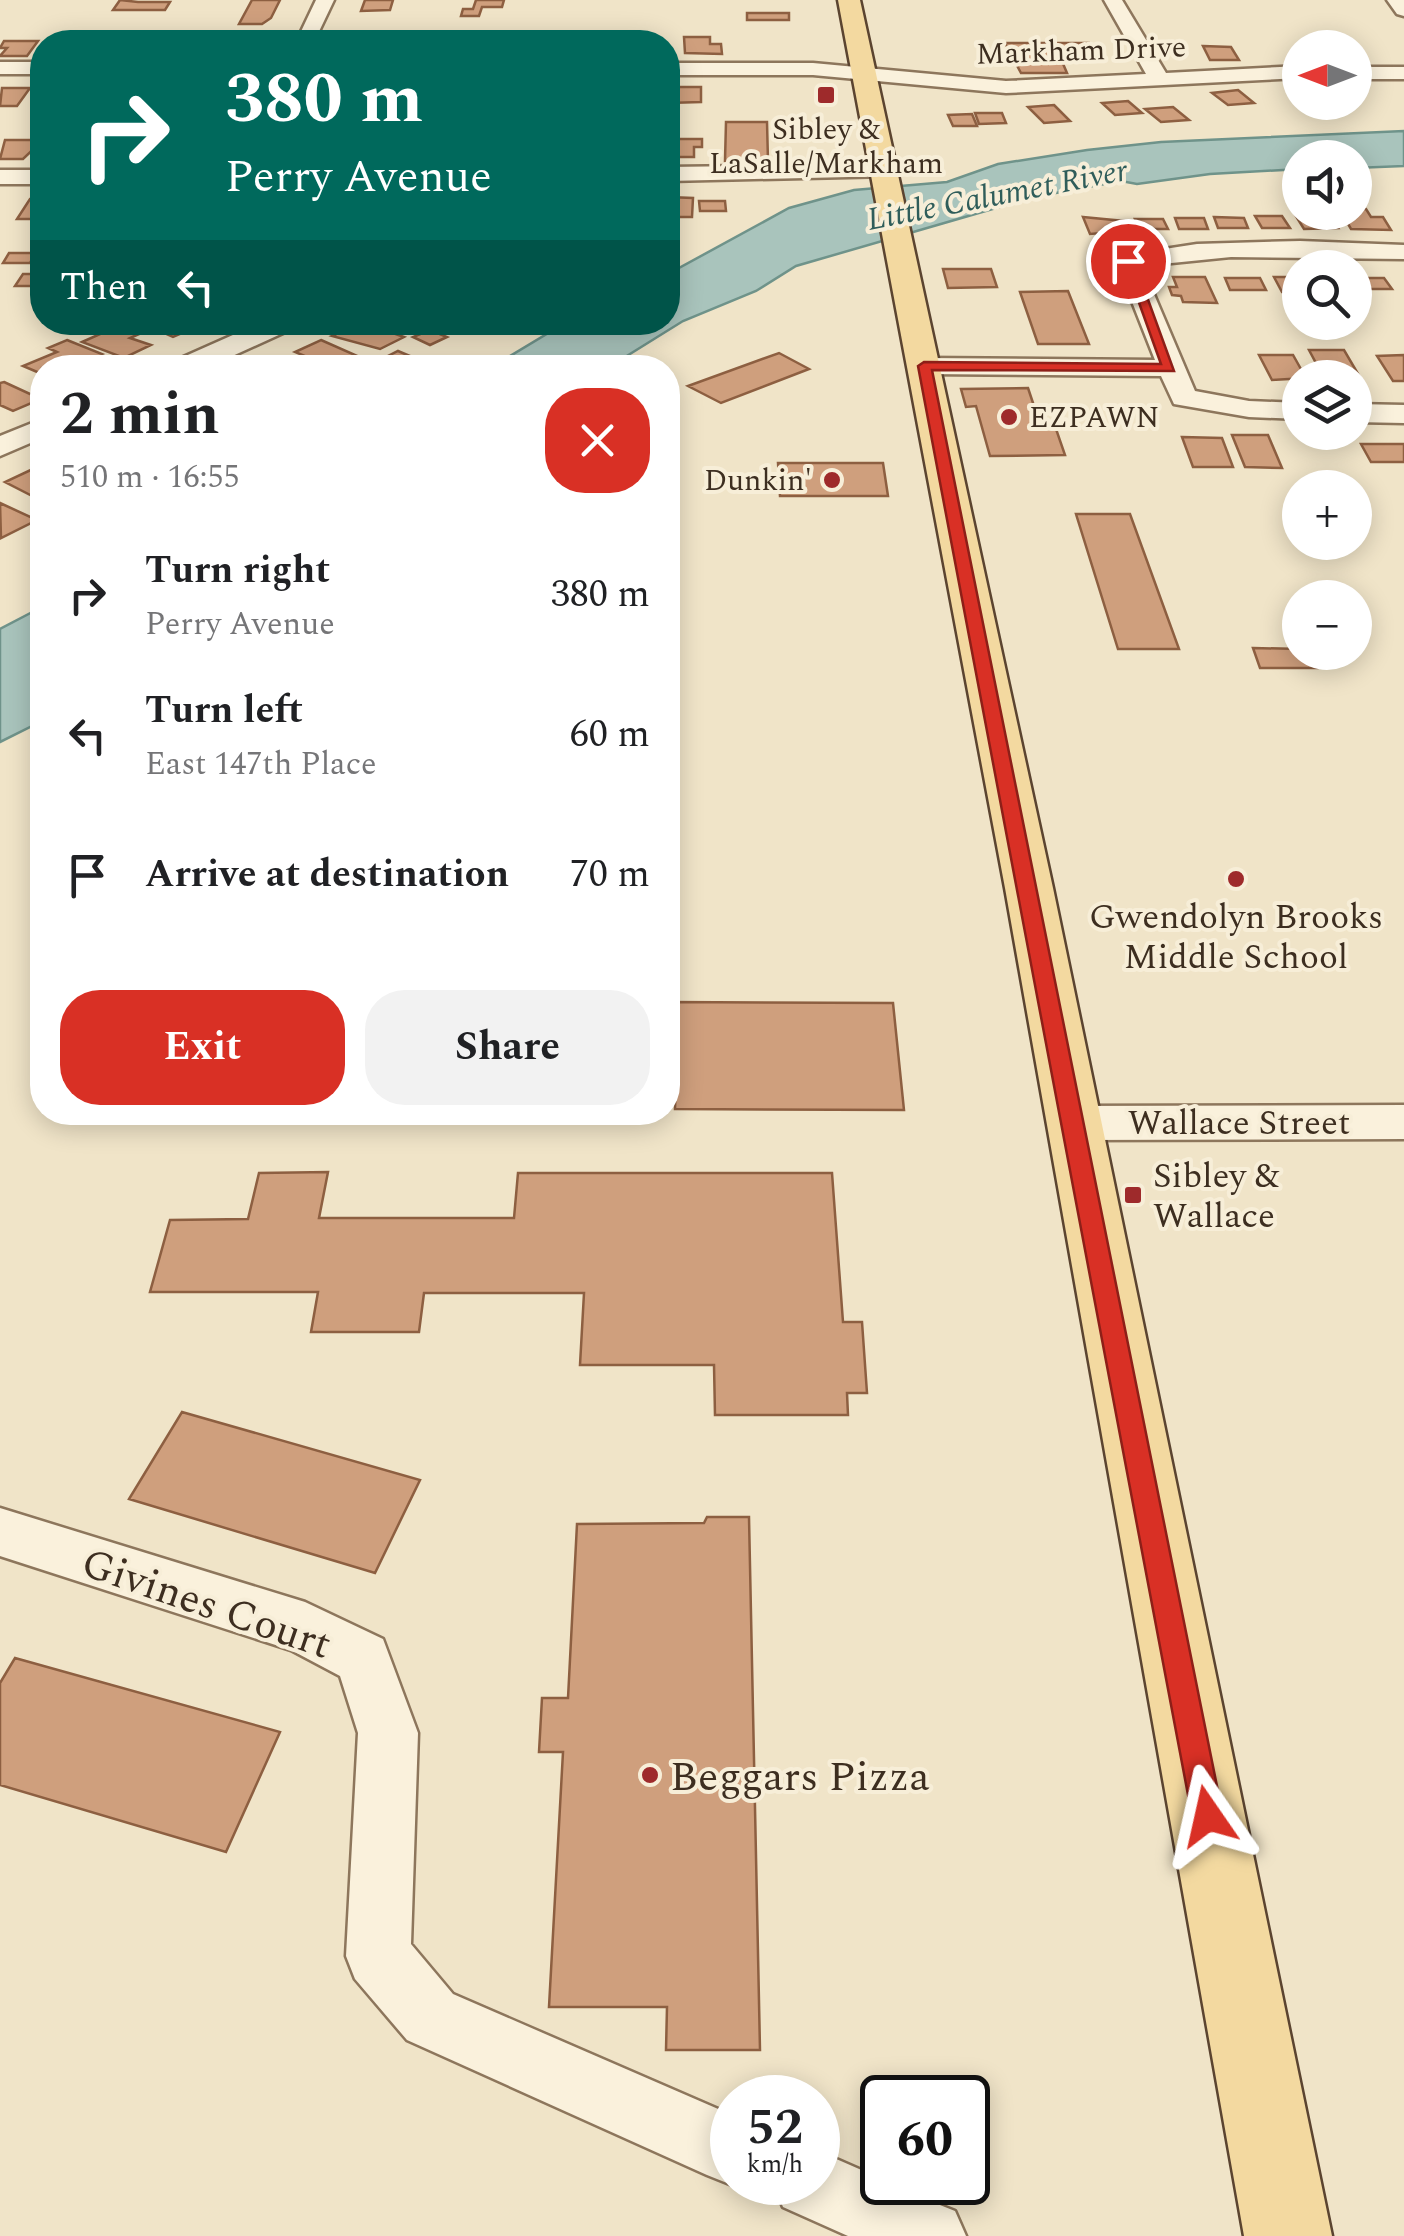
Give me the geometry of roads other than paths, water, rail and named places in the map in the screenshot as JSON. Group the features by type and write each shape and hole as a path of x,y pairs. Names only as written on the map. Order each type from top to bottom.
{"main road":[{"path":"849,0 1075,1123 1288,2236"}],"street":[{"path":"310,30 324,0"},
{"path":"1113,0 1158,77"},
{"path":"1396,0 1404,10"},
{"path":"0,68 30,68"},
{"name":"Markham Drive","path":"680,69 813,70 1006,88 1282,73"},
{"path":"1372,73 1404,73"},
{"path":"680,174 885,174"},
{"path":"0,177 30,177"},
{"path":"1282,410 1184,398 1128,261 1178,251 1287,248 1404,252"},
{"path":"211,355 256,335"},
{"path":"924,366 1169,368"},
{"path":"1372,413 1404,414"},
{"path":"0,446 30,433"},
{"name":"Wallace Street","path":"1075,1123 1404,1122"},
{"name":"Givines Court","path":"0,1532 304,1628 363,1658 388,1733 378,1956 430,2018 710,2140"},
{"path":"840,2196 930,2236"}],"water":[{"name":"Little Calumet River","path":"1404,131 1404,166 1372,167 1372,140 1282,140 1282,170 1137,184 1121,181 1034,197 796,266 756,291 680,323 680,267 789,208 854,190 947,182 998,164 1161,142"},
{"path":"545,335 660,335 628,355 512,355"},
{"path":"30,613 30,727 0,742 0,629"}],"place":[{"name":"Sibley & LaSalle/Markham","path":"826,95"},
{"name":"EZPAWN","path":"1009,417"},
{"name":"Dunkin'","path":"832,480"},
{"name":"Gwendolyn Brooks Middle School","path":"1236,879"},
{"name":"Sibley & Wallace","path":"1133,1195"},
{"name":"Beggars Pizza","path":"650,1775"}]}
